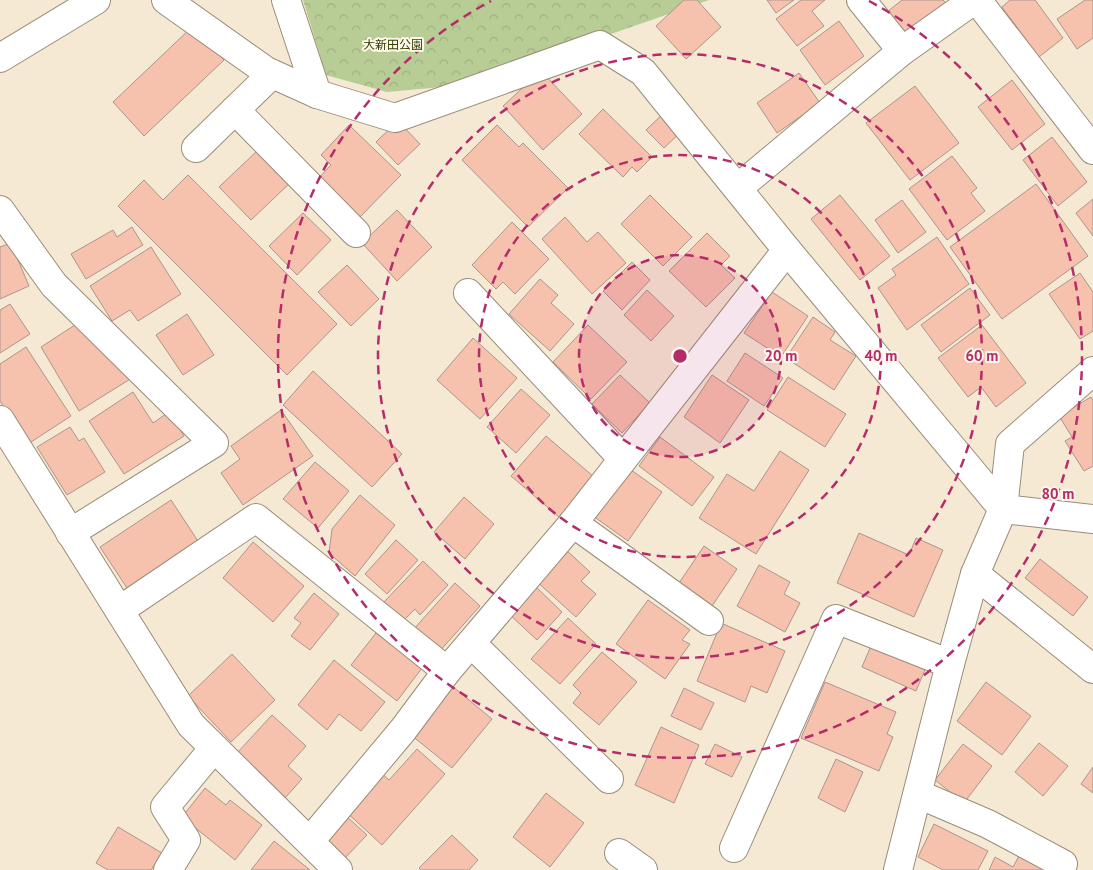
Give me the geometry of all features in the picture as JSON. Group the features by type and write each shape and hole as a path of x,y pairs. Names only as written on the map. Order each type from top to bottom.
{"street":[{"path":"0,58 96,0"},
{"path":"166,0 266,71 316,94 395,118 600,45 643,72 788,250 1003,508 1093,519"},
{"path":"286,0 316,94"},
{"path":"861,0 902,51"},
{"path":"738,188 902,51 976,0 1093,150"},
{"path":"196,148 272,74"},
{"path":"235,110 356,233"},
{"path":"0,210 54,284 214,443 70,533"},
{"path":"310,842 403,730 447,671 573,523 788,250"},
{"path":"468,293 623,459"},
{"path":"898,870 950,664 975,574 1003,508 1010,444 1093,371"},
{"path":"0,420 191,725 338,870"},
{"path":"120,610 256,518 447,671"},
{"path":"573,523 709,621"},
{"path":"975,574 1093,669"},
{"path":"734,848 836,619 950,664"},
{"path":"471,643 609,779"},
{"path":"168,870 186,840 165,807 214,748"},
{"path":"918,794 988,824 1063,864"},
{"path":"619,853 643,870"}],"green space":[{"name":"大新田公園","path":"303,0 709,0 464,85 387,92 326,75"}],"building":[{"path":"684,0 697,0 721,27 686,59 656,26"},
{"path":"767,0 794,0 776,13"},
{"path":"801,0 825,0 812,11 824,26 797,46 776,19"},
{"path":"902,0 943,0 947,4 906,36 887,12"},
{"path":"1010,0 1035,0 1063,38 1039,57 1002,7"},
{"path":"1085,0 1093,0 1093,38 1077,49 1057,19"},
{"path":"839,21 864,56 825,85 800,50"},
{"path":"193,26 224,60 144,136 113,102"},
{"path":"541,71 582,114 543,150 503,106"},
{"path":"799,73 820,103 777,133 757,103"},
{"path":"1012,80 1045,124 1012,150 978,107"},
{"path":"915,86 959,143 910,180 866,123"},
{"path":"603,109 652,157 637,172 632,167 623,177 579,134"},
{"path":"666,111 684,129 664,148 646,130"},
{"path":"398,121 420,144 398,165 376,142"},
{"path":"349,125 401,175 360,217 344,210 315,182 331,165 321,155"},
{"path":"497,125 519,147 523,143 568,188 528,227 462,160"},
{"path":"1052,137 1087,182 1058,206 1023,160"},
{"path":"258,150 290,183 251,220 219,187"},
{"path":"952,156 977,188 971,193 985,211 947,240 909,189"},
{"path":"188,175 337,324 287,375 118,206 144,180 163,200"},
{"path":"1036,184 1088,256 1002,319 950,247"},
{"path":"650,195 692,237 663,266 621,224"},
{"path":"840,195 890,256 860,280 811,219"},
{"path":"1093,199 1093,236 1076,213"},
{"path":"902,200 926,232 898,253 875,220"},
{"path":"397,210 432,247 397,281 362,243"},
{"path":"303,213 331,240 297,275 269,246"},
{"path":"565,217 587,242 598,232 626,263 592,294 542,239"},
{"path":"512,222 549,259 515,294 503,282 496,289 472,265"},
{"path":"132,227 143,245 86,279 71,254 113,230 117,237"},
{"path":"707,233 730,256 721,265 735,278 706,307 669,271"},
{"path":"937,237 969,284 907,330 878,288 896,275 892,269"},
{"path":"11,243 29,286 0,299 0,247"},
{"path":"151,247 181,294 138,321 130,310 112,321 90,286"},
{"path":"632,262 650,280 622,310 603,291"},
{"path":"347,265 379,299 351,326 318,292"},
{"path":"1080,273 1093,292 1093,331 1080,339 1049,294"},
{"path":"540,279 558,295 551,303 574,324 550,351 509,314"},
{"path":"970,288 990,315 941,352 921,325"},
{"path":"647,290 674,316 651,341 624,315"},
{"path":"772,292 808,316 781,357 744,333"},
{"path":"10,304 30,334 0,353 0,310"},
{"path":"187,314 214,355 183,375 156,335"},
{"path":"813,317 835,332 830,340 856,356 834,390 786,358"},
{"path":"81,321 135,376 79,411 41,347"},
{"path":"588,325 627,362 591,399 553,362"},
{"path":"982,325 1026,383 996,407 981,387 968,397 938,358"},
{"path":"473,338 517,378 480,419 437,380"},
{"path":"26,347 71,416 28,444 0,401 0,364"},
{"path":"745,353 783,378 764,406 727,381"},
{"path":"313,371 402,454 372,487 283,405"},
{"path":"620,375 650,403 622,433 592,404"},
{"path":"712,375 749,400 720,443 684,417"},
{"path":"788,377 846,414 825,447 767,410"},
{"path":"521,389 550,415 516,453 487,427"},
{"path":"133,392 153,423 169,412 184,436 124,474 89,421"},
{"path":"1091,397 1093,400 1093,466 1084,471 1065,441 1072,437 1059,416"},
{"path":"281,410 313,456 243,505 221,473 240,459 231,446"},
{"path":"70,427 79,441 84,438 105,472 67,495 37,447"},
{"path":"546,436 594,477 559,517 511,476"},
{"path":"660,437 714,477 692,506 639,466"},
{"path":"780,451 809,470 756,554 699,518 727,474 754,491"},
{"path":"315,462 349,491 318,528 283,499"},
{"path":"627,467 662,492 628,541 593,516"},
{"path":"360,495 395,525 355,576 329,553 332,529"},
{"path":"464,497 494,524 465,559 434,532"},
{"path":"171,500 198,541 127,588 100,547"},
{"path":"859,533 909,555 916,538 943,550 914,617 837,583"},
{"path":"396,540 418,560 387,594 365,574"},
{"path":"253,542 304,586 273,622 223,578"},
{"path":"704,546 737,569 712,606 679,583"},
{"path":"564,548 590,572 581,581 596,594 576,617 535,580"},
{"path":"1040,559 1088,597 1073,616 1025,578"},
{"path":"423,561 448,585 420,615 415,609 401,623 381,605"},
{"path":"759,565 790,582 784,594 800,603 785,632 737,606"},
{"path":"455,583 480,606 438,653 413,630"},
{"path":"535,586 562,612 537,640 509,614"},
{"path":"314,593 339,614 310,650 291,636 301,623 294,618"},
{"path":"648,600 690,630 682,640 690,644 665,679 616,644"},
{"path":"568,618 596,644 560,684 531,659"},
{"path":"721,623 785,651 767,693 751,686 745,702 697,681"},
{"path":"376,633 422,668 397,701 351,665"},
{"path":"873,641 927,665 916,691 862,667"},
{"path":"602,652 637,682 599,725 573,703 581,693 573,685"},
{"path":"232,654 275,700 231,742 188,696"},
{"path":"334,660 385,702 361,731 339,714 327,730 298,705"},
{"path":"825,682 896,712 887,734 893,737 879,771 801,738"},
{"path":"986,682 1031,716 1002,755 957,721"},
{"path":"452,686 492,719 452,768 411,735"},
{"path":"684,688 714,703 701,730 671,716"},
{"path":"272,715 306,746 288,766 302,779 285,798 237,753"},
{"path":"661,727 699,745 674,803 635,785"},
{"path":"1039,743 1068,766 1043,796 1015,772"},
{"path":"715,744 742,757 732,777 705,764"},
{"path":"963,744 992,766 964,803 935,780"},
{"path":"417,749 445,774 382,845 344,810 379,771 389,780"},
{"path":"836,759 863,772 845,812 818,798"},
{"path":"1093,767 1093,793 1081,784"},
{"path":"205,788 226,805 230,800 262,825 235,860 182,817"},
{"path":"546,793 584,823 550,867 513,837"},
{"path":"344,814 367,835 343,860 320,839"},
{"path":"934,824 988,851 978,870 943,870 918,857"},
{"path":"118,827 162,853 151,870 108,870 96,863"},
{"path":"452,835 478,860 469,870 421,870 419,868"},
{"path":"274,841 310,870 251,870"},
{"path":"1021,852 1046,864 1043,870 989,870 995,857 1013,867"}]}
